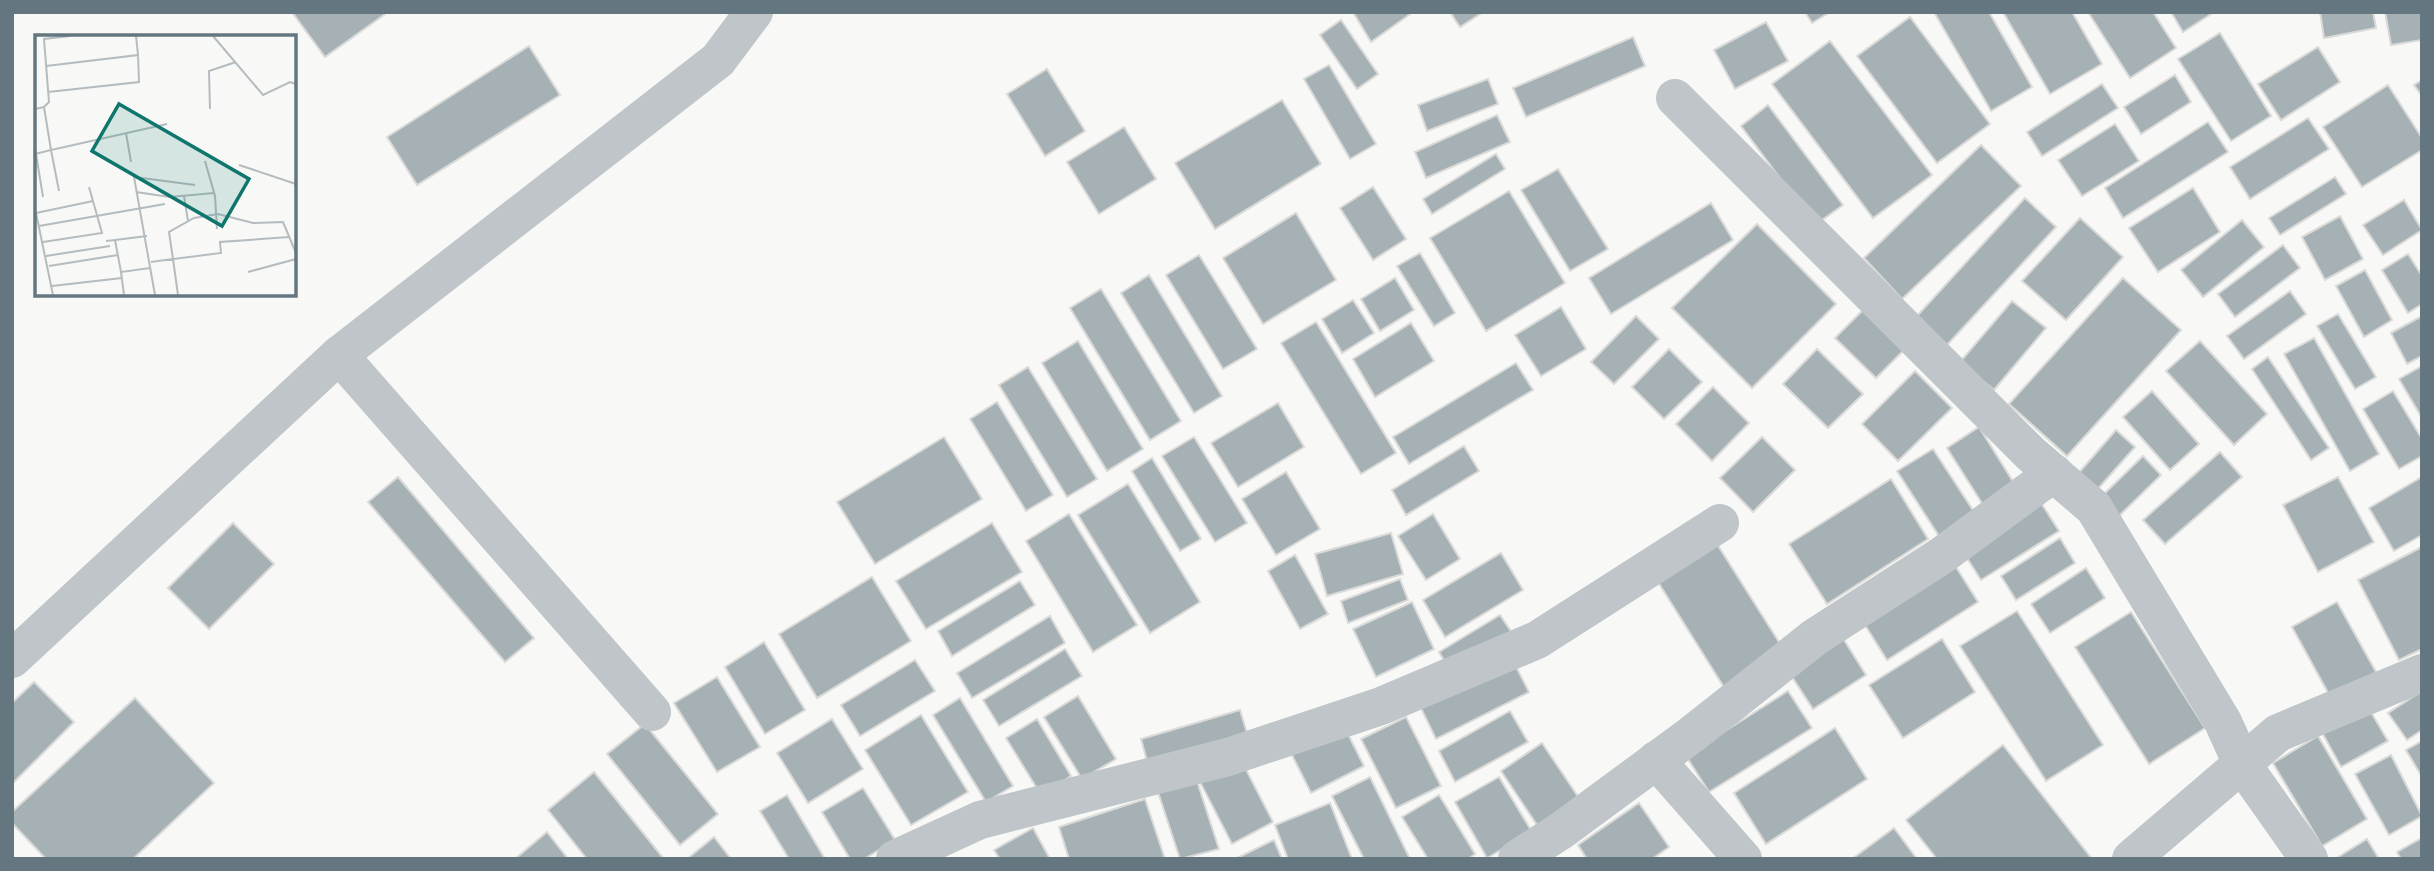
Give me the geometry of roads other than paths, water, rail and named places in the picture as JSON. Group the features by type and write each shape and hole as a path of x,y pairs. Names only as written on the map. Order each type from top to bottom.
{"street":[{"path":"12,659 339,355 718,60 754,12"},
{"path":"1675,98 2031,454 2094,508 2223,722 2242,764 2309,859"},
{"path":"339,355 652,712"},
{"path":"1517,859 1562,830 1656,760 1815,637 1941,556 2054,473"},
{"path":"895,859 980,820 1228,757 1381,706 1537,640 1720,523"},
{"path":"2131,859 2278,733 2422,673"},
{"path":"1656,760 1743,859"}]}
